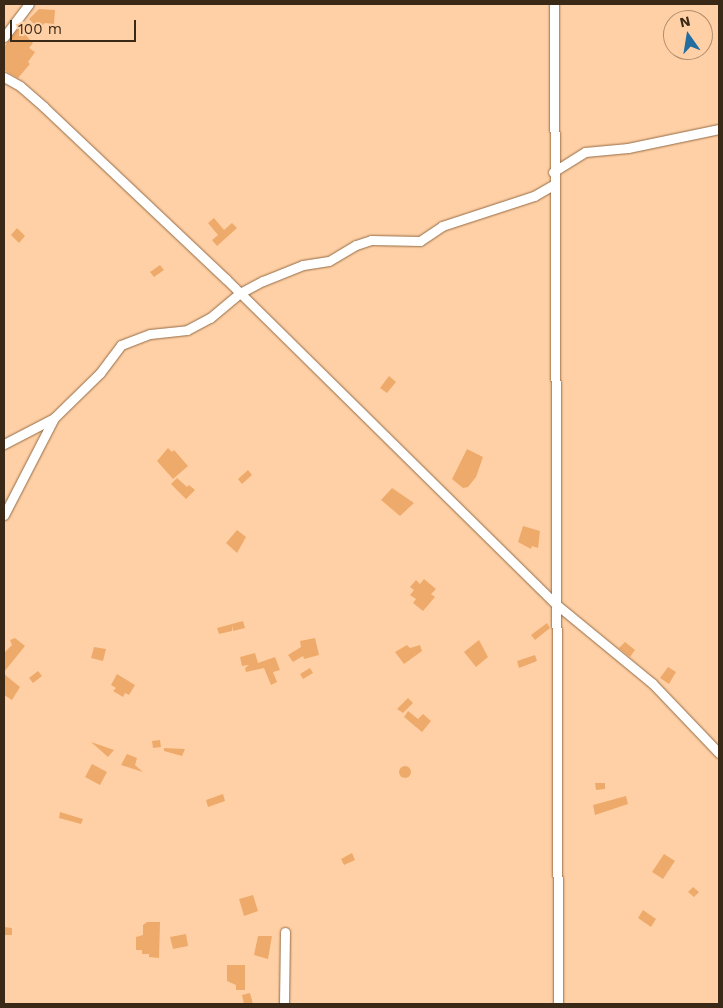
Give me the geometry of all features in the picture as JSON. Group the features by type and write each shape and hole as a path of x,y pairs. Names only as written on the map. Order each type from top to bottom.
{"street":[{"path":"4,37 29,4"},
{"path":"554,4 553,185 558,1004"},
{"path":"4,77 20,86 44,107 240,292 557,605 652,684 719,753"},
{"path":"553,172 585,152 628,148 719,129"},
{"path":"4,444 54,418 100,373 121,345 150,334 187,330 210,318 240,292 291,269 329,261 364,242 420,241 442,226 534,196 553,185"},
{"path":"4,515 54,418"},
{"path":"284,1004 285,932"}],"building":[{"path":"39,9 55,10 54,24 45,23 39,29 29,19"},
{"path":"19,28 33,43 29,48 35,52 28,62 30,64 18,78 4,70 4,47"},
{"path":"214,218 224,230 232,223 237,228 217,246 212,240 218,235 208,223"},
{"path":"17,228 25,236 19,243 11,235"},
{"path":"160,265 164,270 154,277 150,272"},
{"path":"389,376 396,382 387,393 380,388"},
{"path":"168,448 172,452 174,450 188,466 173,479 157,461"},
{"path":"467,449 483,457 476,477 468,487 463,488 452,479"},
{"path":"248,470 252,475 242,484 238,479"},
{"path":"177,478 187,487 189,485 195,490 186,499 171,484"},
{"path":"392,488 414,503 400,516 381,500"},
{"path":"523,526 540,531 538,548 532,546 531,549 518,542"},
{"path":"237,530 246,537 237,553 226,543"},
{"path":"424,579 436,589 431,594 435,597 423,611 413,603 416,599 410,595 414,590 410,587 416,580 420,584"},
{"path":"243,621 245,628 233,631 232,625 232,631 219,634 217,628"},
{"path":"547,623 550,628 535,640 531,635"},
{"path":"15,638 25,646 4,672 4,653 12,645 10,640"},
{"path":"315,638 319,655 304,659 303,656 293,662 288,655 301,647 300,641"},
{"path":"479,640 488,657 476,667 464,652"},
{"path":"625,642 635,650 630,657 619,648"},
{"path":"407,645 410,648 420,645 422,651 404,664 395,652"},
{"path":"94,647 106,649 103,661 91,658"},
{"path":"255,653 258,663 275,657 280,670 273,672 277,682 271,685 264,668 246,672 245,668 249,665 242,666 240,657"},
{"path":"535,655 537,661 519,668 517,661"},
{"path":"668,667 676,672 669,684 660,678"},
{"path":"310,668 313,673 303,679 300,674"},
{"path":"38,671 42,676 33,683 29,678"},
{"path":"4,674 20,687 12,700 4,695"},
{"path":"117,674 135,685 129,695 125,693 123,697 113,691 116,688 111,685"},
{"path":"408,698 413,703 403,713 397,709"},
{"path":"408,711 418,719 423,714 431,721 422,732 404,717"},
{"path":"160,740 161,747 153,748 152,741"},
{"path":"91,742 114,750 108,757"},
{"path":"164,748 185,749 182,756 164,751"},
{"path":"127,754 137,758 135,765 143,772 121,765"},
{"path":"92,764 107,772 100,785 85,777"},
{"path":"407,766 410,767 410,777 403,778 400,777 399,770 400,767"},
{"path":"595,783 605,783 605,789 596,790"},
{"path":"223,794 225,801 208,807 206,800"},
{"path":"626,796 628,804 595,815 593,805"},
{"path":"60,812 83,819 81,824 59,818"},
{"path":"352,853 355,860 344,865 341,859"},
{"path":"664,854 675,861 663,879 652,872"},
{"path":"693,887 699,892 694,897 688,892"},
{"path":"253,895 258,911 244,916 239,899"},
{"path":"643,910 656,919 651,927 638,918"},
{"path":"147,922 160,922 159,958 149,957 149,954 142,954 142,950 136,950 136,937 143,935 143,925"},
{"path":"4,927 12,928 12,935 4,935"},
{"path":"186,934 188,946 173,949 170,937"},
{"path":"258,936 272,936 268,959 254,955"},
{"path":"227,965 245,965 245,990 236,990 236,985 227,981"},
{"path":"250,993 253,1004 244,1004 242,995"}]}
